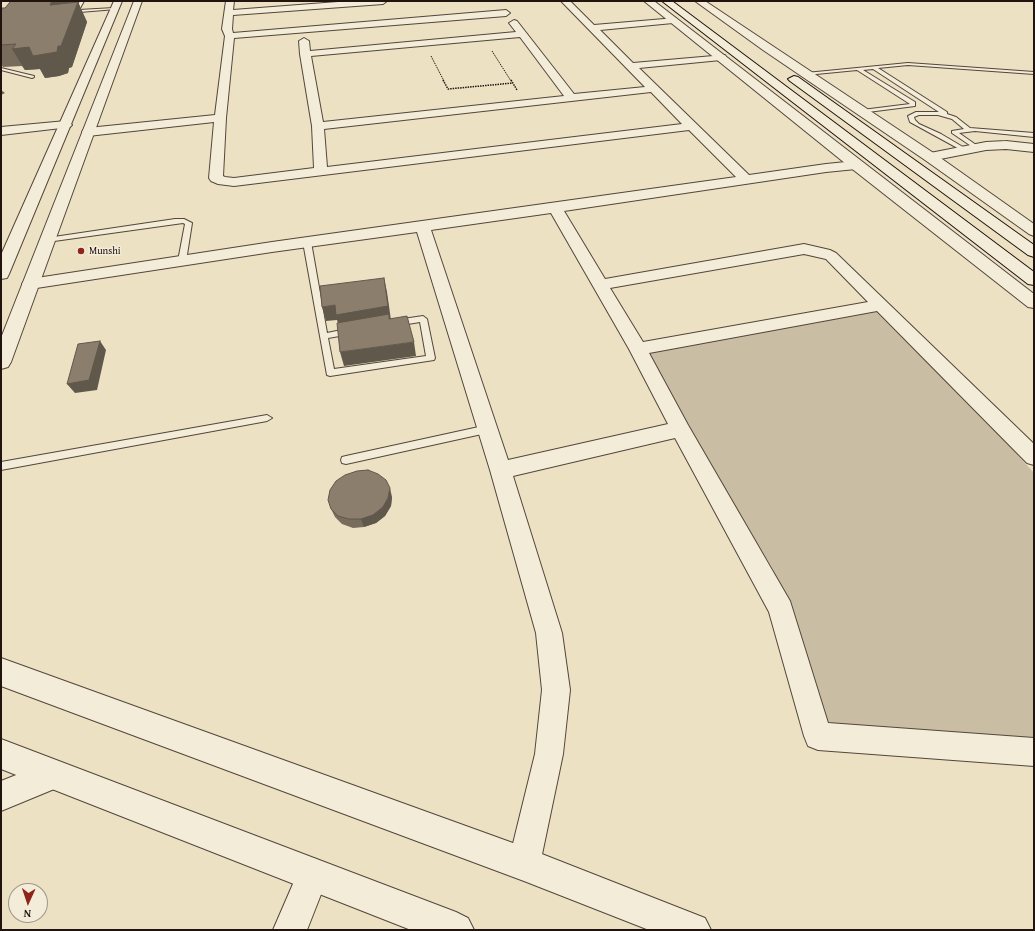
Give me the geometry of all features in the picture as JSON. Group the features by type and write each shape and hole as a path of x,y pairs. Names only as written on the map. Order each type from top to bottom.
{"street":[{"path":"1,362 138,1"},
{"path":"230,1 230,13 227,29 230,36 220,118 216,178 223,181 234,182 691,126"},
{"path":"230,13 286,5 383,1"},
{"path":"497,1 571,98"},
{"path":"565,1 746,180"},
{"path":"648,1 721,57 856,166 1034,303"},
{"path":"666,1 1034,280"},
{"path":"685,1 1034,252"},
{"path":"699,1 930,157 1034,231"},
{"path":"1,274 66,125 112,10"},
{"path":"230,36 506,13"},
{"path":"592,28 673,20"},
{"path":"304,30 305,54 318,126 321,171"},
{"path":"305,54 522,34"},
{"path":"630,66 721,57"},
{"path":"318,126 653,89"},
{"path":"74,105 100,102"},
{"path":"88,132 220,118"},
{"path":"1,131 66,125"},
{"path":"930,157 977,148 1006,145 1034,148"},
{"path":"30,284 307,242 555,208 826,168 856,166"},
{"path":"555,208 638,350 780,609 818,736 1034,752"},
{"path":"423,226 501,470 549,633 556,690 549,754 524,864"},
{"path":"600,284 810,249 825,253 831,256 1034,457"},
{"path":"638,350 880,305"},
{"path":"501,470 680,429"},
{"path":"1,672 524,864 694,930"},
{"path":"1,754 456,930"},
{"path":"1,796 54,775"},
{"path":"290,930 313,874"}],"lane":[{"path":"76,12 82,1"},
{"path":"61,13 112,10"},
{"path":"806,74 858,68 918,64 1034,73"},
{"path":"873,67 954,118 968,130"},
{"path":"858,68 913,103 913,105 862,112"},
{"path":"1,69 32,77"},
{"path":"954,118 938,113 926,113 911,116 912,120 917,125 939,135 965,150"},
{"path":"977,148 954,132 975,129 1034,135"},
{"path":"47,240 175,221 184,222 189,224 182,261"},
{"path":"307,242 330,373 431,358 423,319 385,326"},
{"path":"324,336 362,329"},
{"path":"1,466 267,418"},
{"path":"346,460 488,429"}],"path":[{"path":"492,51 525,102"},
{"path":"431,56 448,89 513,83"}],"shaded area":[{"path":"880,305 1034,473 1034,752 818,736 773,569 638,349"}],"building":[{"path":"11,1 52,1 50,5 78,2 61,46 58,46 57,52 33,56 29,47 12,49 16,44 1,45 1,8 5,8"},
{"path":"384,278 388,306 336,315 335,305 322,307 320,286"},
{"path":"389,314 389,319 407,316 414,342 340,352 337,323"},
{"path":"100,341 89,380 67,384 78,344"},
{"path":"368,470 378,474 386,480 390,488 388,498 383,507 373,515 361,519 349,519 338,516 331,509 328,500 330,490 336,481 345,475 357,471"}],"waterway":[{"path":"1,91 3,93 1,94"}],"place":[{"name":"Munshi","path":"81,251"}]}
